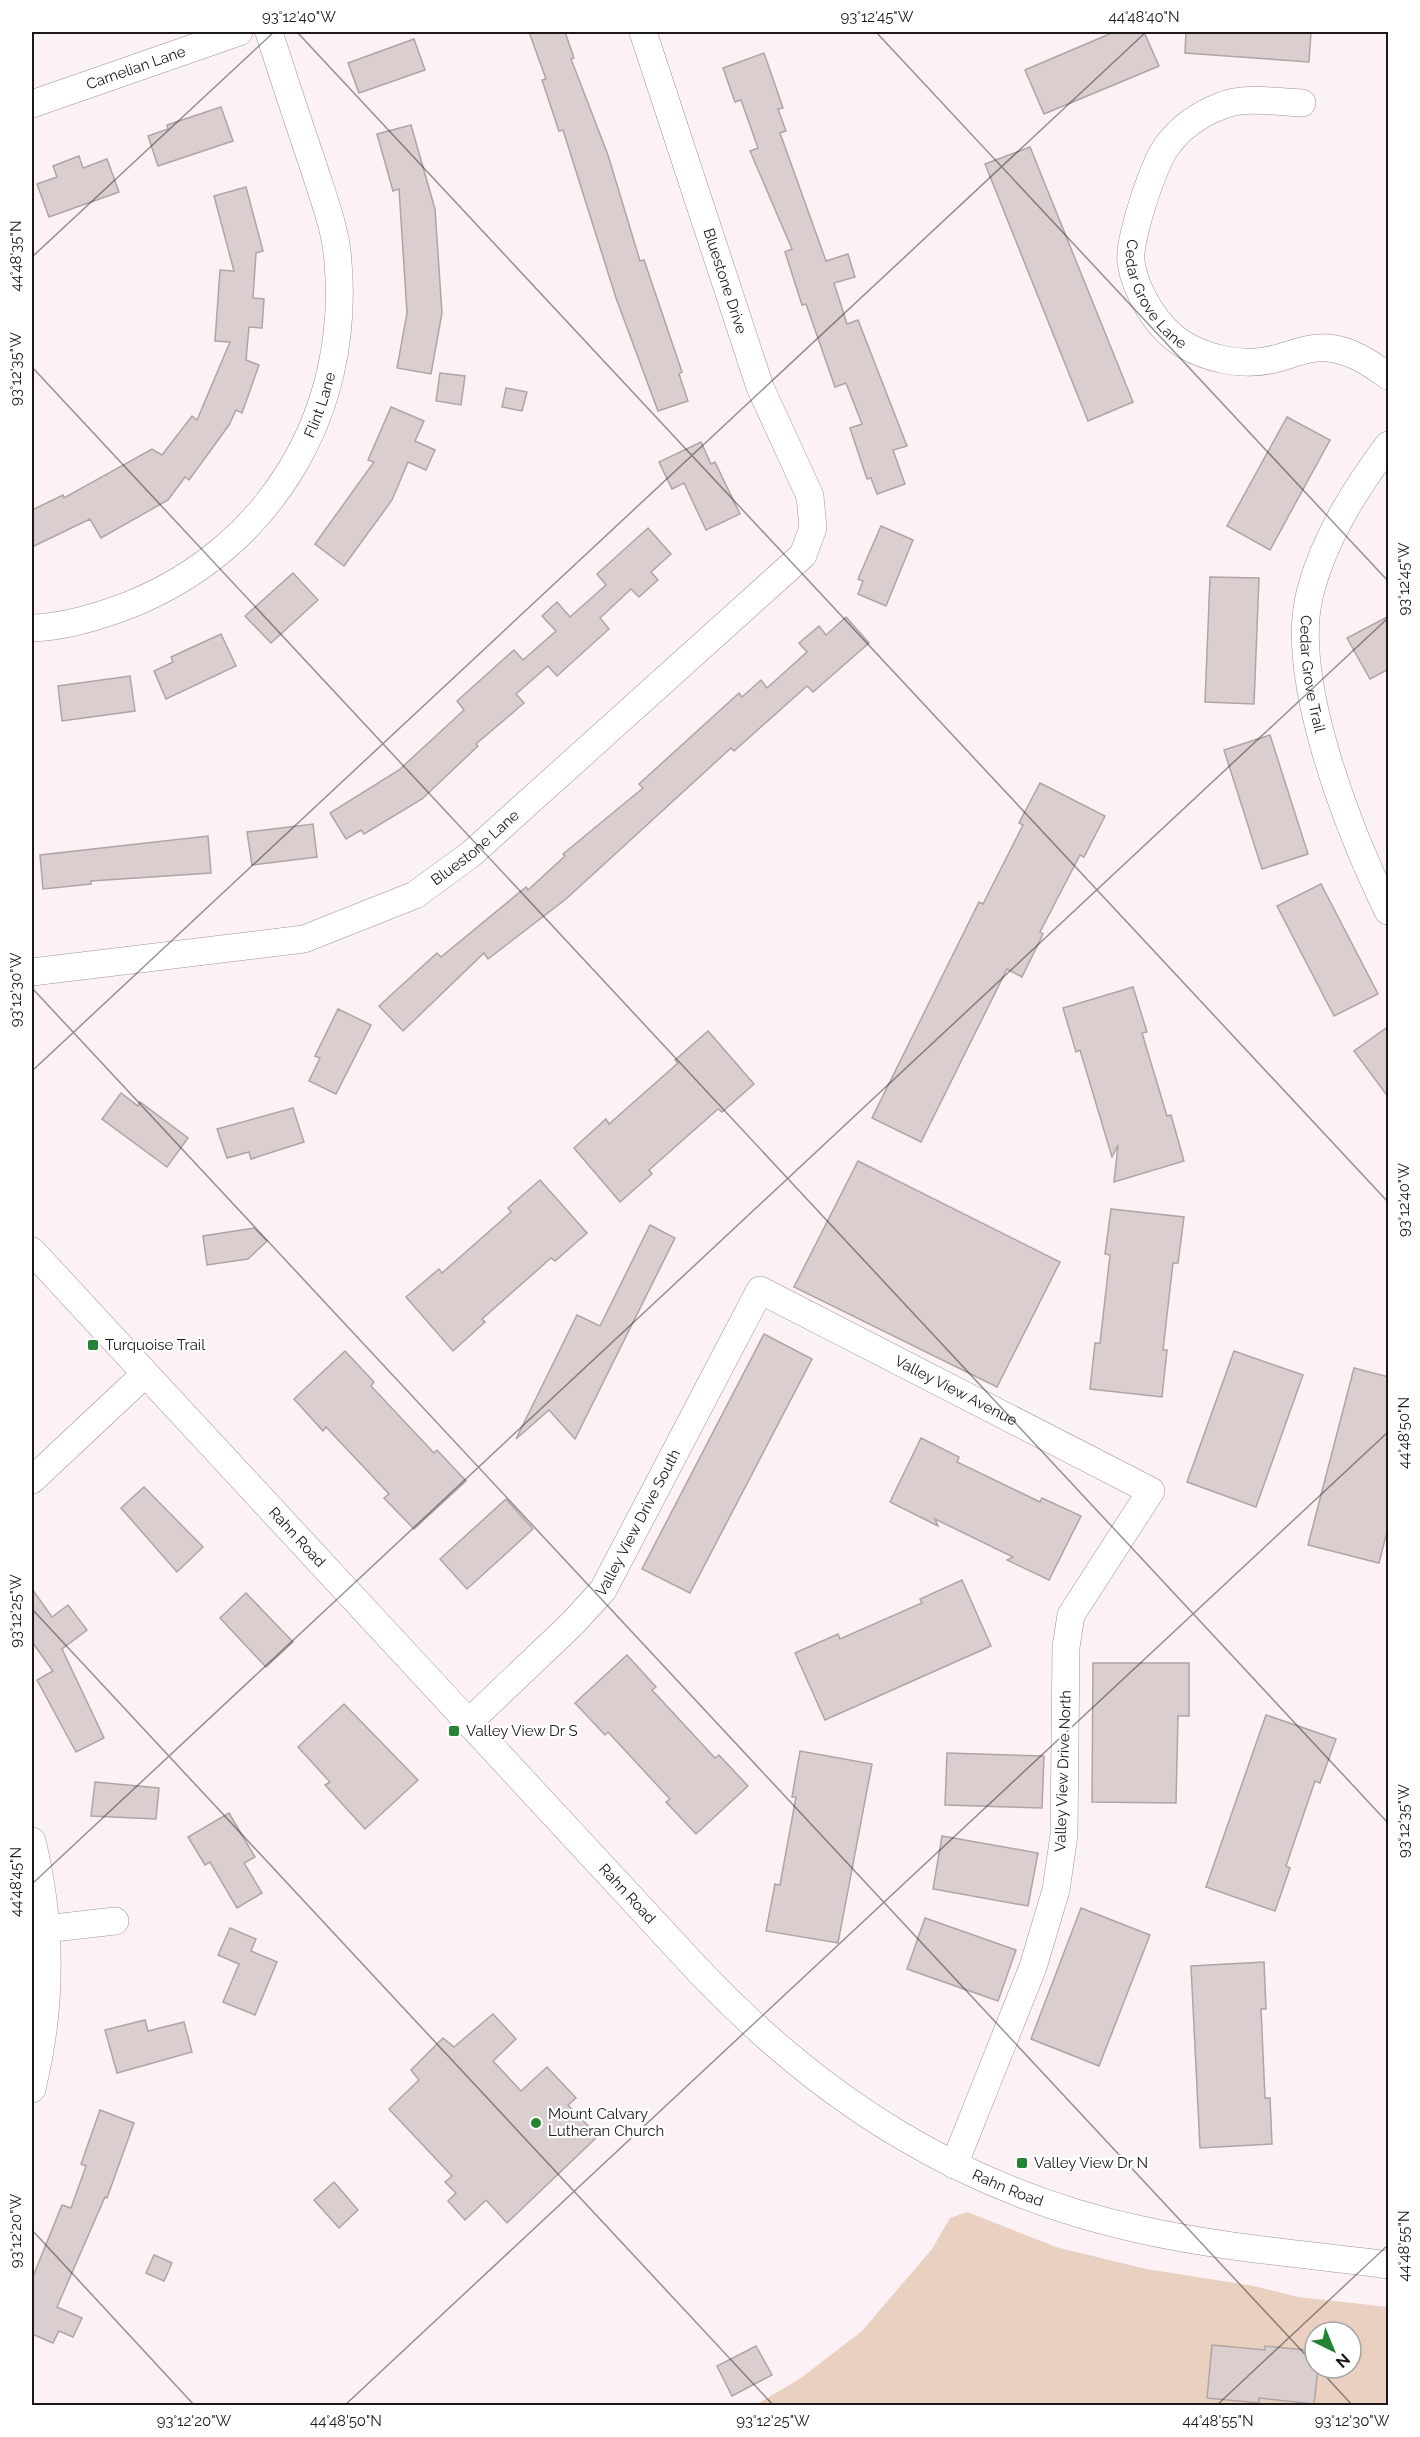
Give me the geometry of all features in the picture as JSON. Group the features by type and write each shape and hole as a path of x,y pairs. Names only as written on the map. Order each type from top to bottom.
{"street":[{"name":"Carnelian Lane","path":"32,104 238,32"},
{"name":"Flint Lane","path":"32,628 109,613 153,595 187,575 226,547 257,517 288,477 306,446 322,403 334,355 340,305 338,260 330,219 268,32"},
{"name":"Bluestone Drive","path":"643,32 760,387 810,496 813,528"},
{"name":"Cedar Grove Lane","path":"1302,103 1243,100 1222,105 1176,135 1165,148 1138,214 1130,260 1139,291 1158,319 1181,343 1210,357 1239,361 1269,361 1302,350 1326,347 1349,352 1389,376"},
{"name":"Cedar Grove Trail","path":"1389,445 1343,512 1324,553 1310,595 1307,633 1309,681 1325,752 1366,862 1389,911"},
{"name":"Bluestone Lane","path":"32,972 304,939 415,895 471,854 803,555 813,528"},
{"name":"Rahn Road","path":"32,1251 687,1960 753,2026 802,2069 838,2096 907,2141 954,2165 1058,2208 1140,2230 1195,2240 1389,2265"},
{"name":"Valley View Avenue","path":"760,1290 1151,1491"},
{"name":"Valley View Drive South","path":"469,1722 573,1623 603,1590 760,1290"},
{"path":"32,1480 145,1374"},
{"name":"Valley View Drive North","path":"954,2165 1026,1986 1056,1890 1064,1834 1066,1647 1071,1615 1151,1491"},
{"path":"32,1841 42,1894 45,1929 46,2005 44,2031 32,2090"},
{"path":"45,1929 115,1921"}],"shaded area":[{"path":"967,2212 1056,2247 1146,2269 1254,2286 1298,2297 1388,2307 1388,2405 754,2406 801,2378 862,2331 932,2249 950,2218"}],"building":[{"path":"529,32 565,32 574,58 571,59 608,155 640,261 644,260 682,372 679,374 688,401 658,411 616,298 563,130 559,131 542,80 546,79"},
{"path":"1114,32 1144,32 1159,66 1044,114 1025,70"},
{"path":"1186,32 1311,32 1309,62 1185,53"},
{"path":"414,39 425,70 359,93 348,63"},
{"path":"764,53 783,108 778,109 786,131 780,133 826,261 848,254 855,277 834,283 847,324 858,320 907,446 893,450 905,484 877,494 871,478 867,479 850,428 862,424 846,383 835,387 806,304 802,305 785,252 792,249 750,151 758,148 741,100 735,102 723,68"},
{"path":"221,107 233,141 158,166 148,136 168,129 167,125"},
{"path":"411,125 435,209 442,313 431,374 397,368 407,313 399,189 393,191 377,134"},
{"path":"1030,147 1133,402 1088,421 985,164"},
{"path":"79,156 83,168 107,159 119,192 49,217 37,184 57,177 53,166"},
{"path":"246,187 263,251 256,253 253,298 264,299 262,328 249,327 246,360 259,365 242,413 236,410 229,425 189,480 185,477 168,500 101,538 90,519 32,547 32,510 63,495 64,498 152,449 162,455 192,416 197,420 230,342 215,341 220,270 234,271 214,196"},
{"path":"440,373 465,376 461,405 436,401"},
{"path":"506,388 527,392 522,411 502,407"},
{"path":"391,407 424,421 415,441 435,450 426,470 408,462 392,500 344,566 315,544 374,462 368,460"},
{"path":"1287,417 1330,440 1270,550 1227,526"},
{"path":"701,442 711,464 715,462 740,514 706,530 684,483 672,489 659,462"},
{"path":"881,526 913,540 886,606 858,594 863,581 858,579"},
{"path":"648,528 671,554 651,572 658,580 639,597 631,589 600,618 609,629 557,676 548,666 516,694 524,703 476,744 478,746 422,799 364,834 361,830 346,839 330,813 399,770 464,710 457,701 514,650 523,660 556,631 542,616 557,602 570,617 606,585 597,574"},
{"path":"293,573 318,600 271,643 245,616"},
{"path":"1210,577 1259,578 1254,704 1205,702"},
{"path":"1389,616 1389,669 1370,679 1347,638"},
{"path":"846,617 869,643 813,692 807,686 734,751 731,748 566,899 488,959 484,953 403,1031 379,1006 437,953 441,957 526,887 528,890 565,856 563,854 643,788 639,784 739,693 742,697 761,680 767,688 807,652 799,643 819,626 826,635"},
{"path":"221,634 236,666 166,699 154,671 173,662 171,657"},
{"path":"130,676 135,711 62,721 58,686"},
{"path":"1270,735 1308,854 1262,869 1224,750"},
{"path":"1040,783 1105,816 1084,857 1080,855 1040,932 1043,934 1022,977 1007,969 921,1142 872,1118 979,902 983,904 1023,825 1019,823"},
{"path":"313,824 317,857 252,865 247,832"},
{"path":"208,836 211,873 91,881 91,884 43,889 40,855"},
{"path":"1321,884 1378,994 1334,1016 1277,906"},
{"path":"1133,987 1147,1032 1142,1033 1167,1116 1171,1115 1184,1161 1114,1182 1118,1145 1112,1157 1080,1050 1076,1052 1063,1008"},
{"path":"338,1009 371,1025 336,1094 309,1081 320,1058 315,1056"},
{"path":"1389,1026 1389,1098 1354,1051"},
{"path":"708,1031 754,1084 722,1112 718,1109 649,1170 652,1174 620,1202 574,1148 606,1119 609,1124 678,1063 675,1060"},
{"path":"121,1093 138,1106 140,1102 188,1138 167,1167 102,1119"},
{"path":"293,1108 304,1142 251,1159 249,1152 227,1158 217,1129"},
{"path":"858,1161 1060,1262 997,1387 794,1287"},
{"path":"540,1180 587,1233 555,1261 551,1258 482,1319 485,1322 453,1351 406,1297 439,1269 442,1273 511,1212 508,1208"},
{"path":"1111,1209 1184,1217 1178,1263 1173,1263 1163,1350 1167,1350 1162,1397 1090,1389 1095,1343 1100,1343 1110,1255 1105,1254"},
{"path":"650,1225 675,1238 575,1439 549,1410 516,1439 577,1315 600,1326"},
{"path":"254,1228 267,1241 248,1259 207,1265 203,1236"},
{"path":"764,1334 812,1359 690,1593 642,1569"},
{"path":"345,1351 374,1382 371,1386 434,1453 437,1450 466,1481 414,1529 384,1498 389,1494 326,1427 323,1431 294,1399"},
{"path":"1234,1351 1303,1375 1256,1507 1187,1482"},
{"path":"1354,1368 1389,1377 1389,1524 1379,1563 1308,1545"},
{"path":"921,1438 959,1457 957,1462 1040,1502 1042,1498 1081,1516 1049,1580 1007,1560 1013,1557 935,1519 938,1526 890,1502"},
{"path":"144,1487 203,1547 177,1572 121,1508"},
{"path":"506,1499 533,1529 467,1589 440,1559"},
{"path":"962,1580 991,1646 825,1720 795,1653 838,1634 840,1639 922,1603 920,1599"},
{"path":"32,1589 52,1617 68,1605 87,1630 62,1649 104,1738 76,1752 37,1680 53,1671 32,1642"},
{"path":"246,1593 293,1642 266,1667 220,1618"},
{"path":"627,1655 656,1687 652,1690 715,1758 719,1755 748,1786 696,1834 666,1802 670,1799 608,1732 605,1735 575,1703"},
{"path":"1093,1663 1189,1663 1189,1716 1178,1716 1176,1803 1092,1802"},
{"path":"344,1704 418,1780 365,1829 325,1785 330,1782 298,1747"},
{"path":"1266,1715 1336,1739 1320,1783 1315,1781 1286,1866 1290,1868 1275,1911 1206,1887"},
{"path":"800,1751 872,1764 838,1943 766,1931 775,1884 780,1885 796,1797 792,1797"},
{"path":"947,1753 1044,1756 1042,1808 945,1805"},
{"path":"95,1782 159,1788 156,1819 91,1816"},
{"path":"229,1813 255,1857 244,1863 262,1893 237,1908 210,1862 205,1865 188,1837"},
{"path":"942,1836 1038,1853 1028,1906 933,1889"},
{"path":"1081,1908 1150,1935 1099,2066 1031,2039"},
{"path":"925,1918 1016,1950 998,2001 907,1969"},
{"path":"230,1928 256,1939 251,1951 277,1962 255,2015 223,2002 239,1964 218,1955"},
{"path":"1264,1962 1266,2009 1261,2009 1265,2098 1270,2098 1272,2144 1200,2148 1191,1966"},
{"name":"Mount Calvary Lutheran Church","path":"493,2014 516,2039 493,2061 521,2091 547,2067 576,2098 568,2105 598,2136 507,2223 486,2200 465,2220 448,2201 456,2193 445,2182 452,2176 389,2109 419,2080 411,2070 443,2038 454,2047"},
{"path":"145,2020 148,2031 184,2022 192,2052 117,2073 105,2030"},
{"path":"100,2110 134,2123 107,2198 105,2197 57,2307 82,2318 73,2337 59,2331 53,2343 32,2334 32,2279 62,2205 71,2208 86,2166 81,2164"},
{"path":"334,2182 358,2210 339,2228 314,2200"},
{"path":"154,2255 172,2263 164,2281 146,2273"},
{"path":"1212,2345 1265,2350 1265,2346 1303,2350 1303,2380 1317,2380 1314,2404 1259,2398 1259,2403 1207,2398"},
{"path":"756,2346 772,2375 732,2396 717,2366"}],"place":[{"name":"Turquoise Trail","path":"93,1345"},
{"name":"Valley View Dr S","path":"454,1731"},
{"name":"Mount Calvary Lutheran Church","path":"536,2123"},
{"name":"Valley View Dr N","path":"1022,2163"}]}
